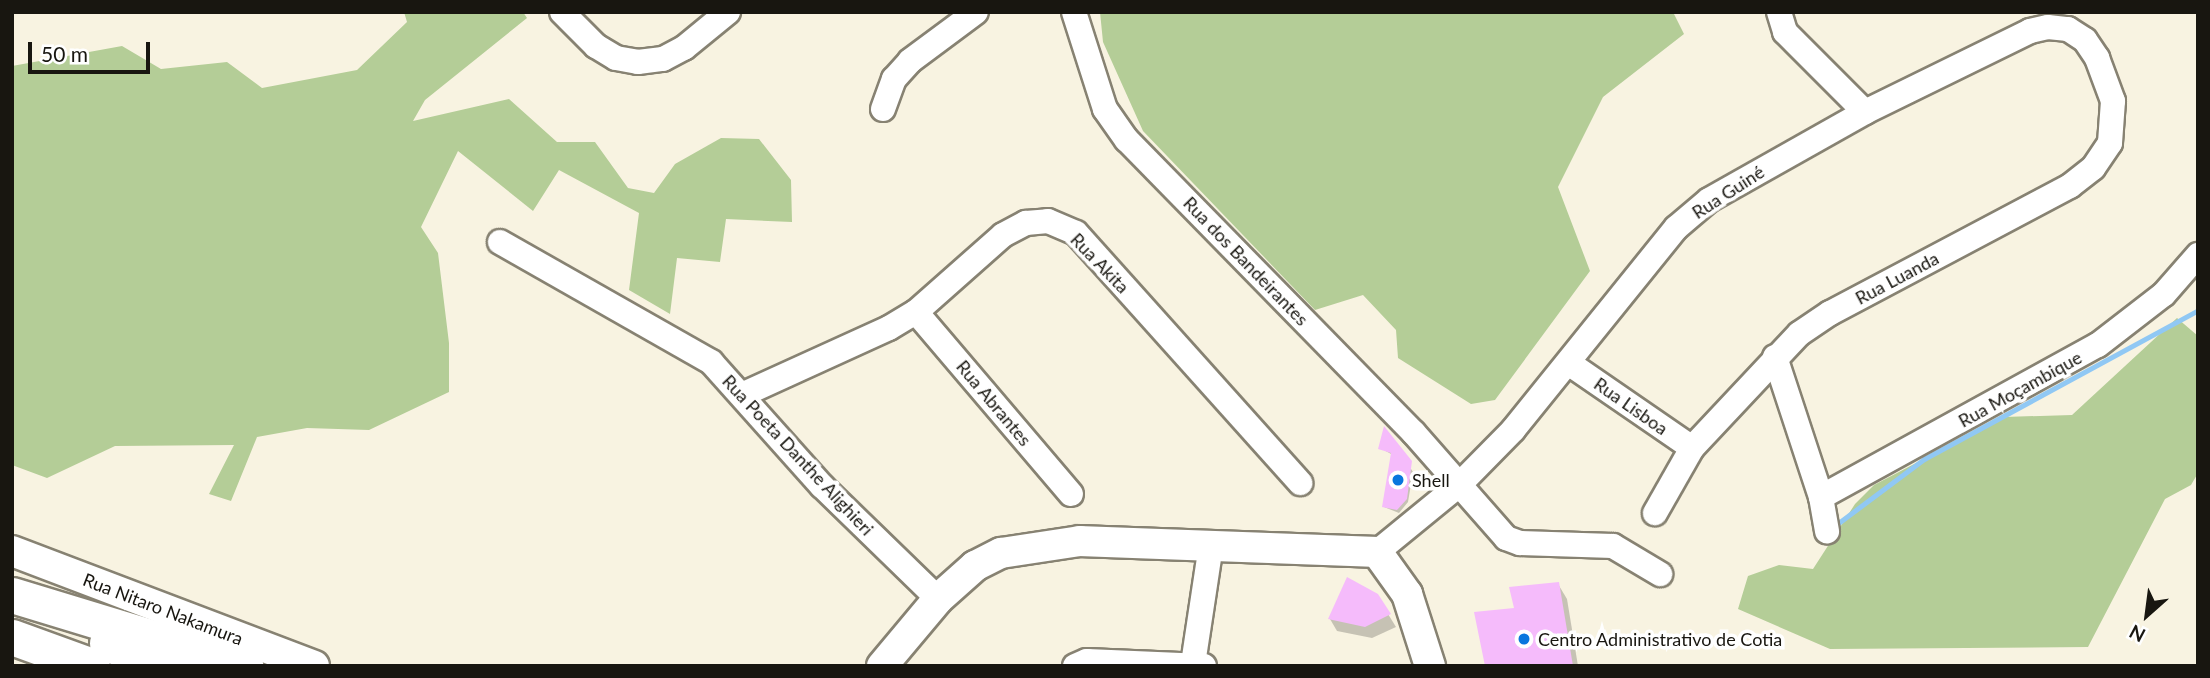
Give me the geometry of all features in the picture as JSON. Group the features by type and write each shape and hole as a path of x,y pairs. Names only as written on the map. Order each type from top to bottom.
{"highway":[{"path":"12,595 244,666"},
{"path":"12,605 163,666"},
{"path":"12,639 57,666"},
{"path":"12,639 92,666"}],"main road":[{"path":"882,666 938,599 975,566 1002,553 1040,544 1080,541 1377,552 1407,594 1430,666"},
{"name":"Rua Nitaro Nakamura","path":"12,551 314,666"}],"street":[{"path":"562,12 596,46 616,58 638,62 663,60 684,48 728,12"},
{"path":"883,109 894,79 910,61 976,12"},
{"name":"Rua dos Bandeirantes","path":"1074,12 1105,108 1128,140 1460,484 1511,541 1613,546 1660,574"},
{"path":"1779,12 1785,32 1865,112"},
{"name":"Rua Guiné","path":"1377,552 1460,484 1570,364 1676,228 1709,200 1865,112 2048,27 2068,29 2085,40 2097,58"},
{"name":"Rua Luanda","path":"1655,513 1692,448 1775,357 1830,313 2070,186 2093,168 2110,143 2115,124 2113,101 2097,58"},
{"name":"Rua Akita","path":"744,394 916,312 1003,235 1026,223 1048,221 1076,233 1300,483"},
{"name":"Rua Poeta Danthe Alighieri","path":"500,242 683,344 744,394 822,486 938,599"},
{"name":"Rua Moçambique","path":"1821,497 2098,345 2164,294 2198,255"},
{"name":"Rua Abrantes","path":"916,312 1071,494"},
{"path":"1775,357 1821,497 1827,531"},
{"name":"Rua Lisboa","path":"1570,364 1692,448"},
{"path":"1075,666 1087,661 1199,665 1211,545"}],"green space":[{"path":"404,12 523,12 527,18 425,100 413,121 509,99 557,142 595,142 628,188 654,193 675,164 721,138 759,139 791,180 792,222 726,219 720,262 677,258 670,314 629,290 639,213 559,170 533,211 458,151 421,227 438,253 449,343 449,392 369,430 307,428 257,437 231,501 209,494 234,445 115,446 47,478 12,465 12,66 122,46 161,69 227,62 262,88 357,70 407,22"},
{"path":"1100,12 1673,12 1684,34 1603,97 1558,187 1590,271 1495,400 1471,404 1398,358 1396,330 1363,295 1315,310 1143,131 1103,42"},
{"path":"2177,318 2198,336 2198,473 2191,485 2165,499 2088,647 1830,649 1738,609 1748,576 1779,565 1813,569 1855,504 1874,485 2004,417 2072,415"}],"building":[{"name":"Shell","path":"1384,426 1412,461 1407,499 1397,510 1382,507 1391,453 1378,449"},
{"path":"1347,577 1378,594 1391,614 1365,627 1328,619"},
{"name":"Centro Administrativo de Cotia","path":"1559,582 1573,666 1485,666 1474,612 1514,608 1509,587"}],"waterway":[{"path":"1833,527 1924,459 2198,310"}],"place":[{"name":"Shell","path":"1398,480"},
{"name":"Centro Administrativo de Cotia","path":"1524,639"}]}
